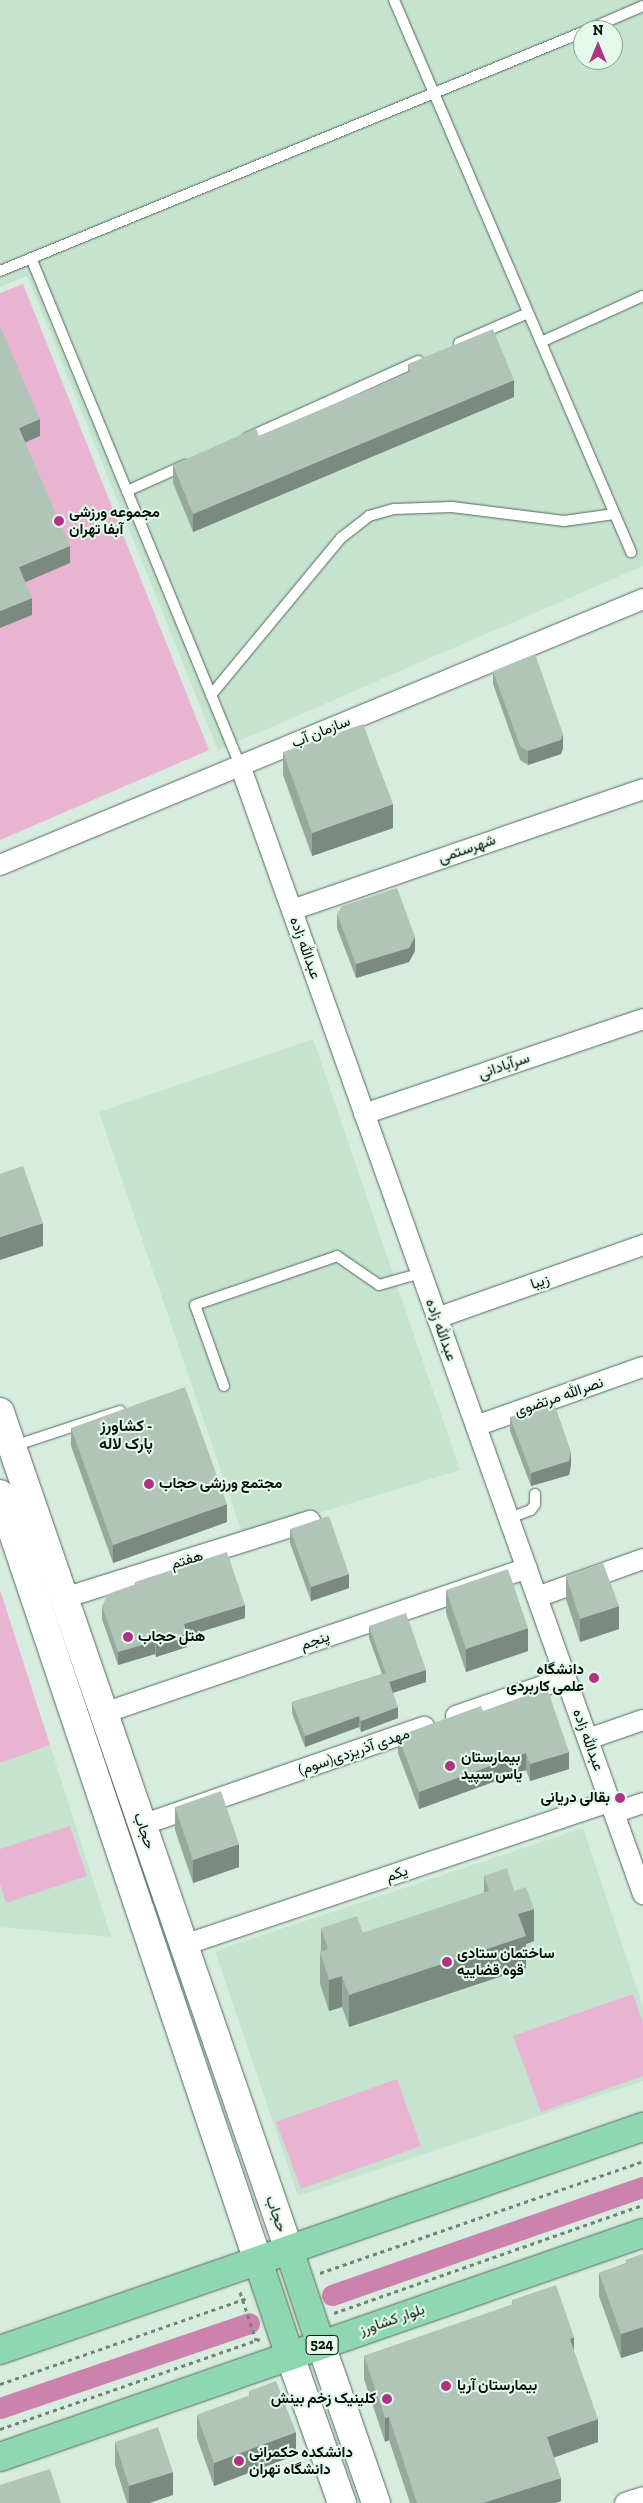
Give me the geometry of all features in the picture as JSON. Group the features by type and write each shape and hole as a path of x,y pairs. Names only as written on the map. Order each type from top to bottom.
{"main road":[{"name":"حجاب","path":"0,1412 289,2250"},
{"name":"حجاب","path":"0,1494 258,2261"},
{"path":"18,1547 43,1538"},
{"path":"115,1835 142,1825"},
{"path":"156,1956 184,1945"},
{"path":"214,2131 244,2122"},
{"path":"0,2350 643,2128"},
{"name":"بلوار کشاورز","path":"0,2456 643,2233"},
{"path":"289,2250 376,2503"},
{"path":"258,2261 342,2503"}],"street":[{"name":"سازمان آب","path":"0,865 643,599"},
{"name":"عبدالله زاده","path":"240,765 643,1894"},
{"name":"شهرستمی","path":"292,910 643,789"},
{"name":"سرآبادانی","path":"364,1114 643,1019"},
{"name":"زیبا","path":"437,1318 643,1246"},
{"name":"نصرالله مرتضوی","path":"476,1426 643,1367"},
{"name":"هفتم","path":"64,1598 310,1521"},
{"path":"537,1597 643,1559"},
{"name":"پنجم","path":"104,1713 527,1568"},
{"name":"مهدی آذریزدی(سوم)","path":"142,1825 566,1678"},
{"path":"588,1739 643,1720"},
{"name":"یکم","path":"184,1945 612,1808 643,1803"},
{"path":"625,2503 643,2497"}],"lane":[{"path":"394,0 631,552"},
{"path":"610,20 643,6"},
{"path":"0,271 434,95 573,36"},
{"path":"31,258 240,765"},
{"path":"541,342 643,296"},
{"path":"446,349 528,313"},
{"path":"236,442 428,357"},
{"path":"127,491 200,458"},
{"path":"211,695 341,538 368,516 394,509 452,507 564,521 615,514"},
{"path":"224,1386 195,1305 337,1256 380,1284 421,1273"},
{"path":"12,1447 120,1411"},
{"path":"509,1518 531,1510 535,1504 535,1494"}],"path":[{"path":"316,2274 643,2161"},
{"path":"329,2314 643,2205"},
{"path":"0,2384 251,2297"},
{"path":"242,2300 256,2340"},
{"path":"0,2429 265,2337"}],"shaded area":[{"path":"0,0 643,0 643,566 218,750 27,276 0,287"},
{"name":"مجموعه ورزشی آبفا تهران","path":"23,284 209,750 0,840 0,293"},
{"path":"313,1039 460,1470 243,1536 99,1112"},
{"path":"0,1590 50,1745 0,1763"},
{"path":"50,1745 111,1937 0,1927 0,1763"},
{"path":"70,1826 87,1876 6,1903 0,1884 0,1849"},
{"path":"583,1828 643,2007 643,2081 298,2196 215,1951"},
{"path":"633,1994 643,2022 643,2076 541,2112 513,2036"},
{"path":"397,2079 421,2146 301,2189 276,2122"}],"building":[{"path":"0,326 40,419 19,428 70,546 19,567 32,598 0,611"},
{"path":"493,329 514,380 193,514 173,465 256,428 259,436 410,372 408,364"},
{"path":"535,654 563,734 561,740 528,751 520,746 493,671"},
{"path":"363,724 393,804 312,833 283,752"},
{"path":"397,888 415,937 409,948 356,964 337,914 342,906"},
{"path":"23,1166 43,1223 0,1237 0,1174"},
{"name":"مجتمع ورزشی حجاب","path":"185,1387 227,1504 113,1545 71,1428"},
{"path":"554,1403 571,1452 569,1461 531,1473 510,1417"},
{"path":"329,1516 349,1574 311,1587 290,1529"},
{"path":"227,1552 245,1605 184,1624 187,1634 156,1644 155,1641 118,1652 102,1606 108,1594 136,1584 135,1582"},
{"path":"603,1563 619,1606 580,1619 566,1576"},
{"path":"508,1569 528,1628 466,1649 446,1590"},
{"path":"406,1613 426,1670 389,1682 369,1626"},
{"path":"386,1673 398,1707 361,1721 359,1716 305,1736 292,1702"},
{"path":"547,1688 569,1752 530,1764 526,1753 419,1792 398,1736 481,1706 483,1711"},
{"path":"221,1791 239,1844 193,1860 175,1807"},
{"path":"507,1868 514,1891 526,1887 534,1909 518,1914 526,1936 349,1995 342,1976 329,1980 320,1952 328,1949 321,1928 357,1916 363,1933 489,1891 484,1876"},
{"path":"643,2254 643,2327 621,2334 599,2273 627,2263 626,2260"},
{"path":"556,2285 574,2337 570,2339 598,2419 547,2437 561,2478 483,2503 417,2503 389,2417 385,2418 364,2356 513,2304 512,2300"},
{"path":"276,2381 296,2432 214,2463 197,2415 250,2395 249,2391"},
{"path":"158,2427 173,2472 129,2486 115,2442"},
{"path":"50,2469 61,2503 0,2503 0,2485"}],"waterway":[{"path":"332,2295 643,2187"},
{"path":"0,2408 249,2323"}],"place":[{"name":"مجموعه ورزشی آبفا تهران","path":"59,521"},
{"name":"مجتمع ورزشی حجاب","path":"149,1484"},
{"name":"هتل حجاب","path":"128,1637"},
{"name":"دانشگاه علمی کاربردی","path":"594,1678"},
{"name":"بیمارستان یاس سپید","path":"450,1766"},
{"name":"بقالی دریانی","path":"620,1798"},
{"name":"ساختمان ستادی قوه قضاییه","path":"447,1962"},
{"name":"بیمارستان آریا","path":"446,2386"},
{"name":"کلینیک زخم بینش","path":"387,2399"},
{"name":"دانشکده حکمرانی دانشگاه تهران","path":"239,2461"}],"district":[{"name":"کشاورز - پارک لاله","path":"126,1435"}]}
